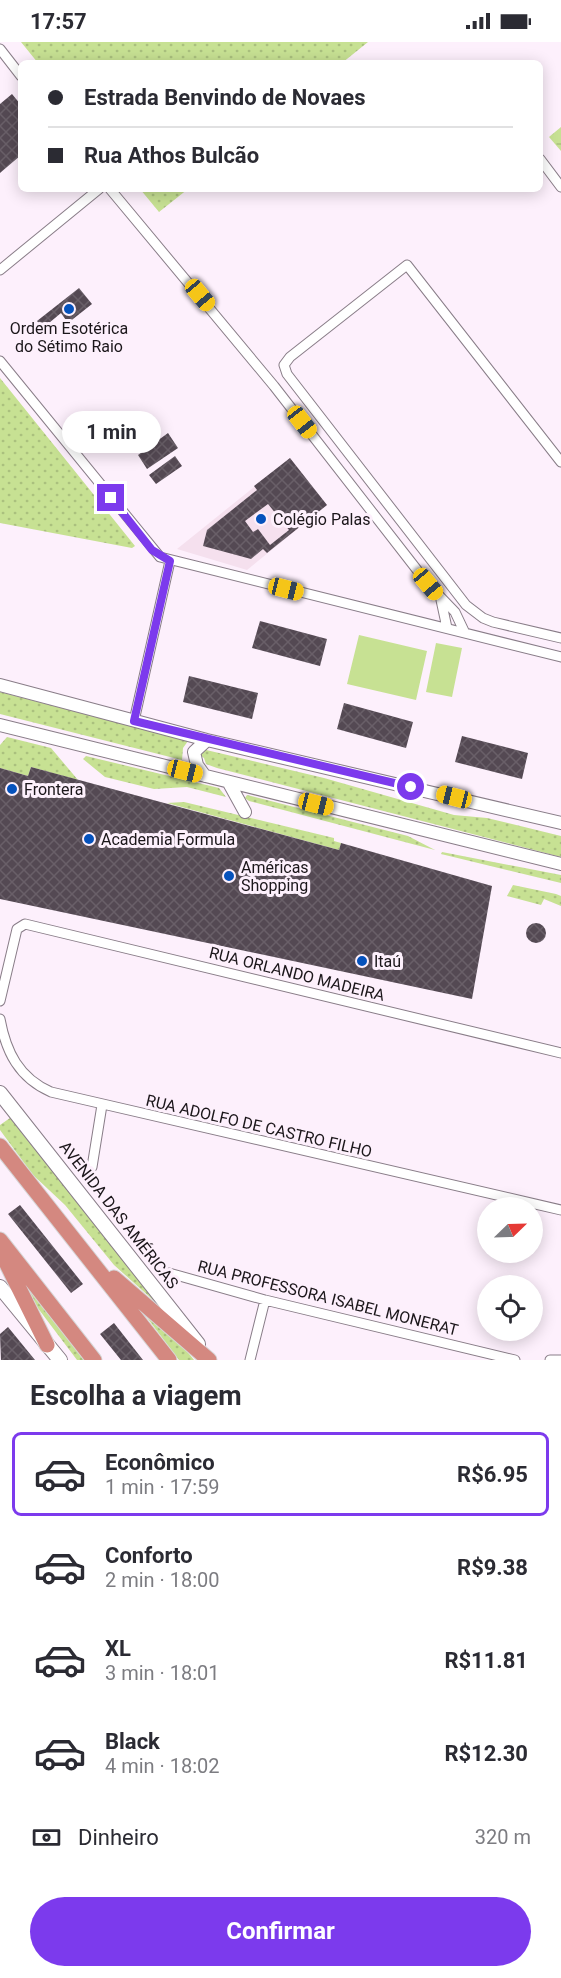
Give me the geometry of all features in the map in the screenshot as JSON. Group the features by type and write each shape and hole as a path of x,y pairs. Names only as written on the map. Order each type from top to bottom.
{"highway":[{"path":"0,1146 170,1360"},
{"path":"0,1240 94,1360"},
{"path":"0,1250 47,1345"},
{"path":"90,1257 210,1360"}],"main road":[{"name":"AVENIDA DAS AMÉRICAS","path":"0,1093 210,1360"},
{"path":"0,1287 60,1360"}],"street":[{"path":"0,49 18,72"},
{"path":"543,163 561,187"},
{"path":"0,270 95,192"},
{"path":"112,192 259,368 441,600 455,612 464,631"},
{"path":"561,462 407,265 284,364 287,374 466,605 493,622 561,638"},
{"path":"0,361 152,550 170,561 464,631 561,657"},
{"path":"134,721 170,561"},
{"path":"441,600 447,628"},
{"path":"0,685 207,740 561,823"},
{"path":"0,725 561,864"},
{"path":"205,776 197,765 194,752 207,740"},
{"path":"229,783 245,812"},
{"name":"RUA ORLANDO MADEIRA","path":"0,1001 17,929 25,924 561,1053"},
{"name":"RUA ADOLFO DE CASTRO FILHO","path":"0,1019 11,1056 22,1073 35,1085 51,1092 556,1210 561,1216"},
{"path":"92,1167 102,1105"},
{"name":"RUA PROFESSORA ISABEL MONERAT","path":"169,1273 265,1300 515,1360"},
{"path":"250,1360 265,1300"},
{"path":"550,1360 561,1359"}],"shaded area":[{"name":"Colégio Palas","path":"290,458 327,505 247,570 177,549"}],"green space":[{"path":"21,42 368,42 346,60 36,60"},
{"path":"561,127 561,151 549,137"},
{"path":"142,192 184,192 159,212"},
{"path":"0,378 135,546 132,548 0,523"},
{"path":"359,635 427,651 416,700 347,684"},
{"path":"436,643 462,648 452,697 426,692"},
{"path":"0,692 188,741 183,748 182,760 0,714"},
{"path":"7,737 51,748 78,780 31,767 28,776 0,768 0,745"},
{"path":"202,749 324,778 454,815 487,818 561,836 561,857 217,768 206,764 204,758 198,754"},
{"path":"86,756 219,788 226,797 187,787 154,789 105,777 83,759"},
{"path":"247,795 408,836 435,850 249,801 245,798"},
{"path":"184,802 334,838 334,841 341,843 339,850 167,803"},
{"path":"442,852 561,875 561,883 441,854"},
{"path":"513,885 561,896 561,906 544,899 541,905 507,896"},
{"path":"10,1118 162,1308 114,1265 65,1205 33,1175 0,1130 0,1125"},
{"path":"21,1273 89,1360 77,1360 37,1307"},
{"path":"142,1311 182,1345 194,1360 179,1360"}],"building":[{"path":"12,94 18,101 18,158 0,173 0,104"},
{"name":"Ordem Esotérica do Sétimo Raio","path":"79,288 92,304 68,323 61,313 43,328 37,321"},
{"path":"168,433 178,448 147,469 138,455"},
{"path":"175,456 182,466 156,484 149,475"},
{"name":"Colégio Palas","path":"290,458 327,505 267,553 263,549 251,559 203,546 207,530 257,490 254,486","holes":["268,504 289,530 270,545 258,529 253,532 245,521"]},
{"path":"260,621 327,639 320,666 252,648"},
{"path":"189,676 258,693 252,719 183,702"},
{"path":"344,703 413,722 406,748 337,729"},
{"path":"462,736 528,753 522,779 455,762"},
{"name":"Américas Shopping","path":"31,767 339,850 341,843 492,886 472,999 0,899 0,768 28,776"},
{"path":"536,923 543,926 546,933 543,940 536,943 529,940 526,933 529,926"},
{"path":"20,1205 83,1284 71,1293 8,1214"},
{"path":"114,1323 143,1360 121,1360 100,1334"},
{"path":"8,1327 35,1360 1,1360 0,1334"}],"place":[{"name":"Ordem Esotérica do Sétimo Raio","path":"69,309"},
{"name":"Colégio Palas","path":"261,519"},
{"name":"Frontera","path":"12,789"},
{"name":"Academia Formula","path":"89,839"},
{"name":"Américas Shopping","path":"229,876"},
{"name":"Itaú","path":"362,961"}],"route":[{"path":"111,498 152,550 170,561 134,721 411,787"}]}
